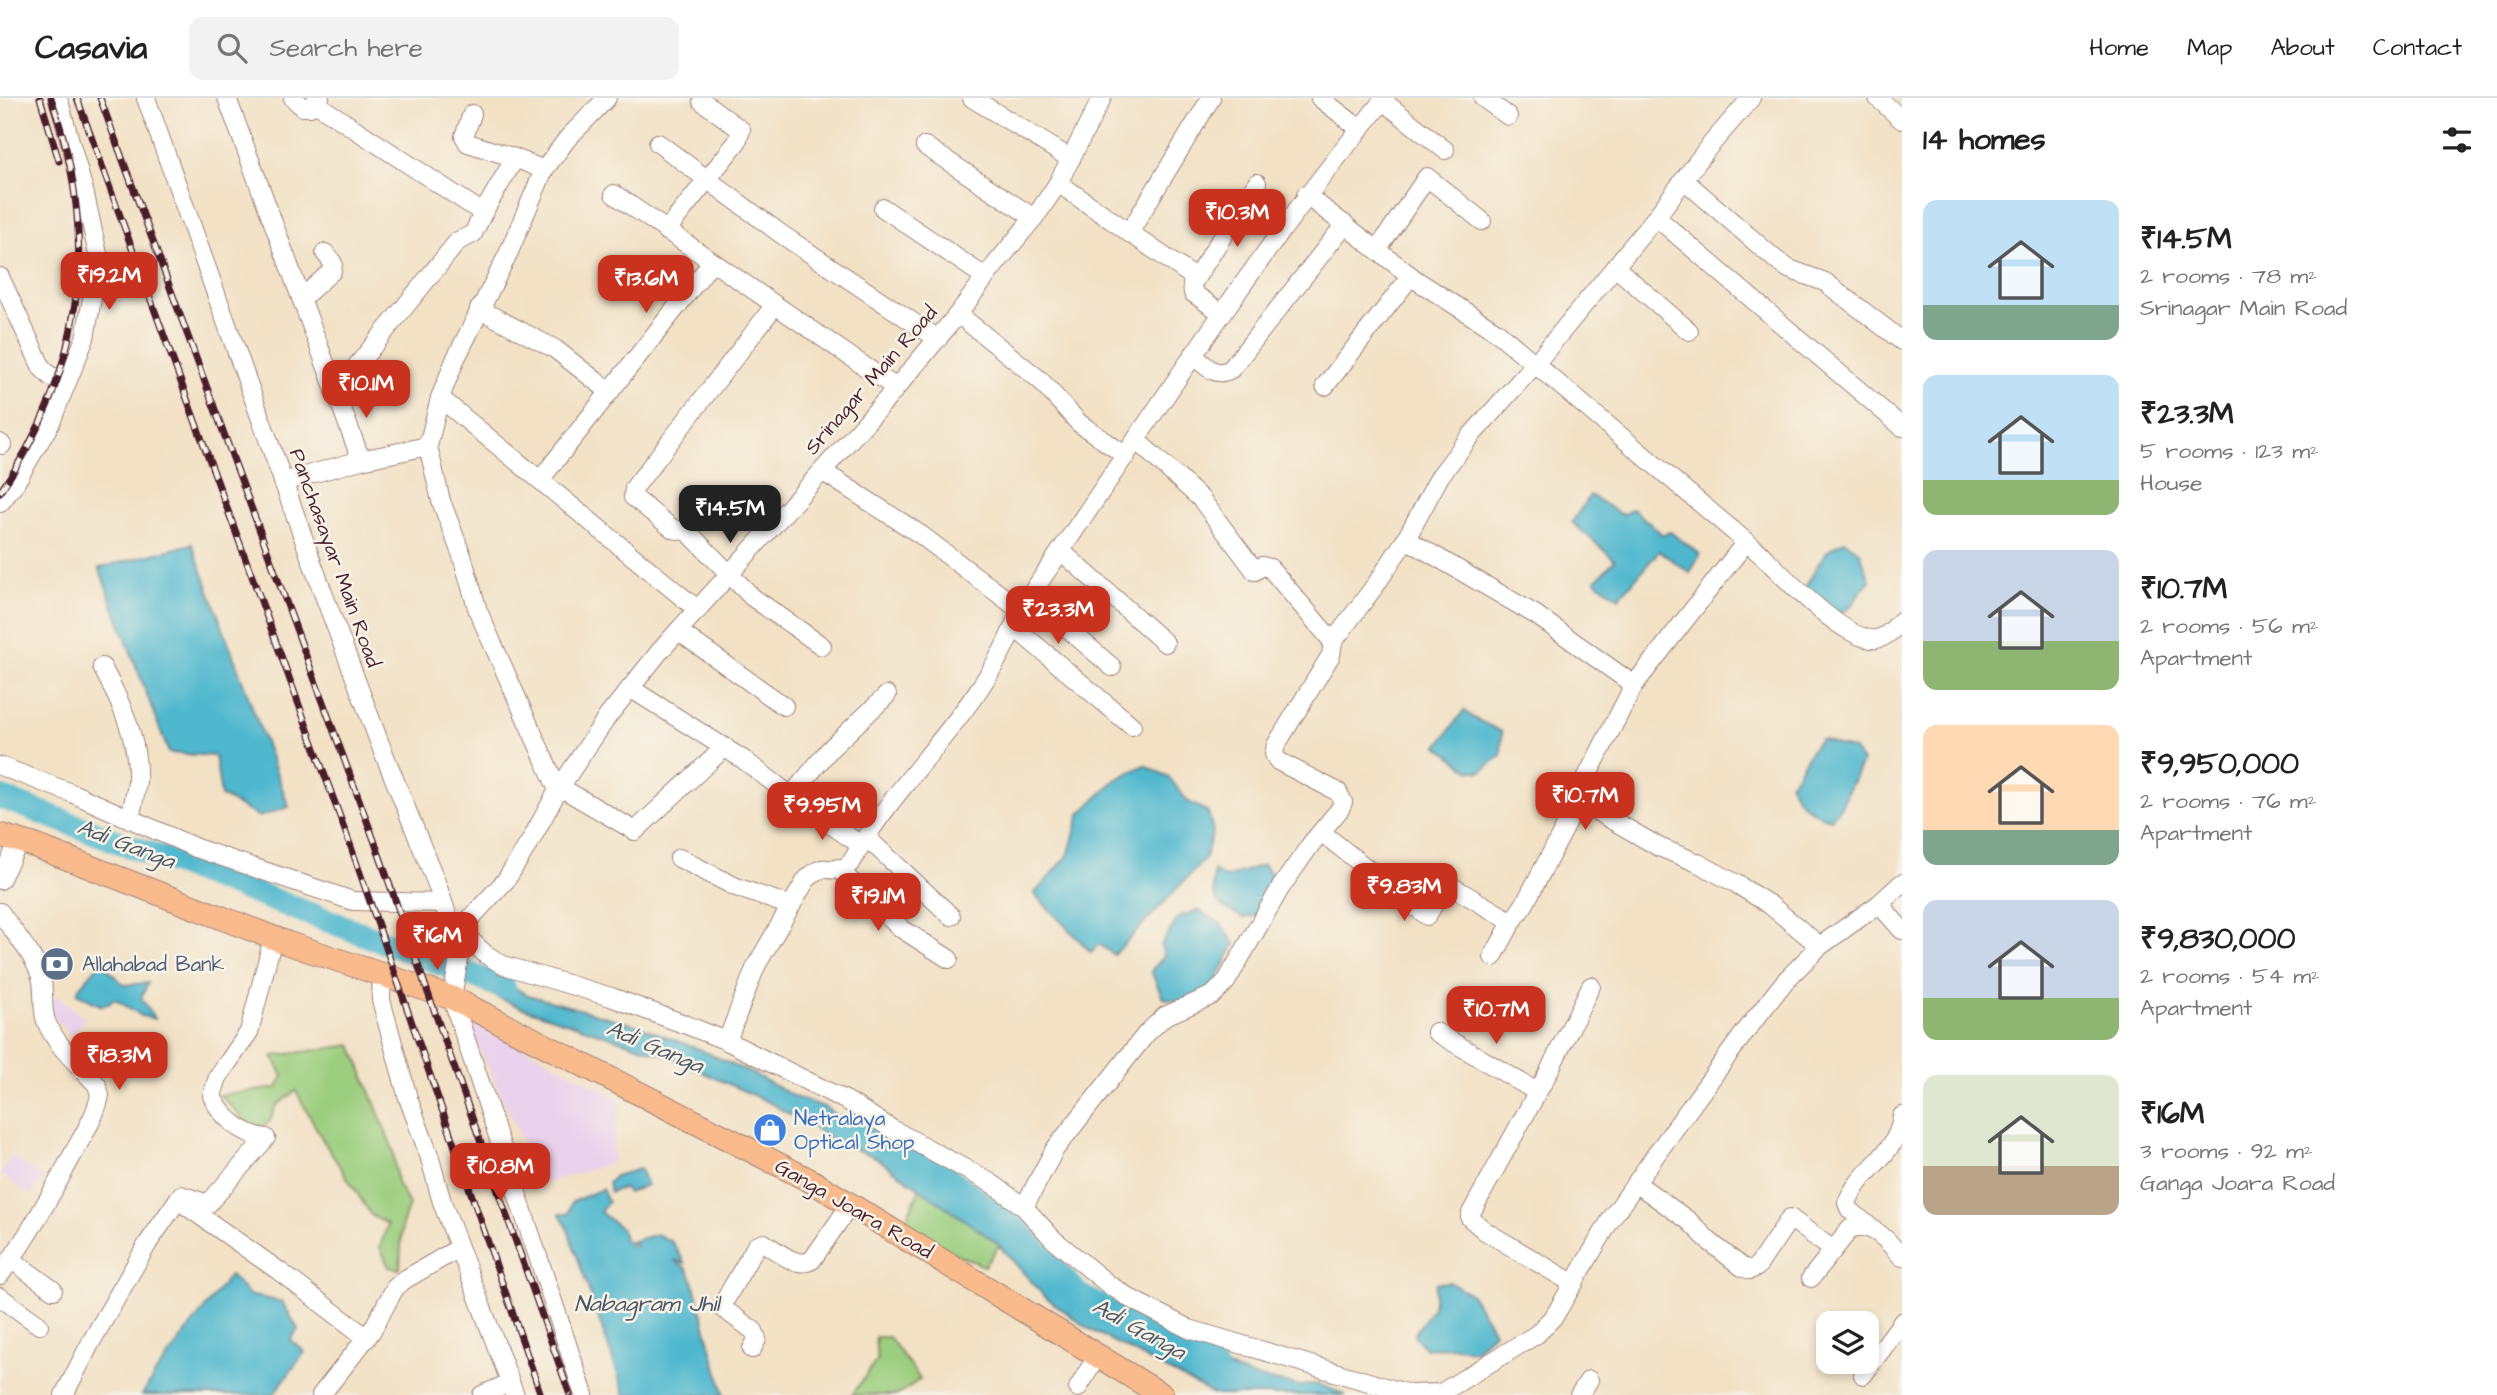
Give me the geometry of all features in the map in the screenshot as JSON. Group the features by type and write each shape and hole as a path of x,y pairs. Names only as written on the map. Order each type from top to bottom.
{"main road":[{"name":"Ganga Joara Road","path":"9,839 33,845 273,938 452,998 813,1182 1097,1356 1152,1393"}],"street":[{"path":"0,503 50,425 85,338 99,259 85,195 58,98"},
{"name":"Panchasayar Main Road","path":"146,98 380,744 459,940"},
{"path":"227,98 361,460"},
{"path":"293,98 303,107 318,101 483,213"},
{"path":"607,98 567,139 544,170 508,254 455,359 440,398 428,446 441,501 462,556 478,611 559,788 635,831 725,747"},
{"path":"972,98 1071,159"},
{"path":"1129,233 1212,98"},
{"path":"1320,98 1360,129"},
{"path":"1483,98 1508,116"},
{"path":"1024,1207 1055,1149 1146,1034 1164,1016 1213,995 1226,982 1281,887 1340,809 1343,802 1338,792 1278,761 1274,754 1276,745 1331,655 1333,642 1406,539 1440,476 1469,438 1535,364 1615,267 1707,149 1751,98"},
{"path":"1878,98 1902,120"},
{"path":"727,1041 757,967 806,880 822,868 842,869 851,863 880,814 993,670 1021,611 1060,551 1306,195 1384,99 1445,150"},
{"name":"Srinagar Main Road","path":"459,940 469,920 506,880 559,788 630,688 896,388 1034,218 1071,159 1097,100"},
{"path":"666,231 737,142 741,130 702,101"},
{"path":"472,114 464,136 468,142 544,170"},
{"path":"658,143 781,234 938,338"},
{"path":"925,146 1034,218"},
{"path":"335,393 458,242 473,234 514,158"},
{"path":"1378,249 1427,177 1482,220"},
{"path":"1684,180 1789,270 1825,282 1902,341"},
{"path":"1058,183 1195,278"},
{"path":"1223,314 1191,289 1195,278 1257,183"},
{"path":"614,194 896,388"},
{"path":"1306,195 1411,276 1497,332 1746,542 1832,620 1864,637 1875,639 1886,635 1902,620"},
{"path":"883,208 985,277"},
{"path":"1656,217 1902,426"},
{"path":"1193,355 1216,373 1231,369 1345,224"},
{"path":"302,298 332,271 333,263 326,254"},
{"path":"540,480 712,262"},
{"path":"1615,267 1689,331"},
{"path":"1325,386 1411,276"},
{"path":"0,277 42,368 51,377 69,377"},
{"path":"775,305 634,488 633,497 673,529 688,531 752,597 822,646"},
{"path":"479,309 555,349 610,392"},
{"path":"958,314 1040,380 1079,423 1131,448 1201,499 1255,571 1262,566 1270,568 1333,642"},
{"path":"440,398 698,610"},
{"path":"283,482 361,460 428,446"},
{"path":"822,471 921,535 1021,611 1112,667"},
{"path":"1406,539 1536,615 1634,685"},
{"path":"1493,957 1579,801 1580,790 1634,685 1746,542"},
{"path":"1060,551 1165,643"},
{"path":"1021,611 1132,726"},
{"path":"678,631 784,706"},
{"path":"103,667 127,714 134,747 137,780 130,819"},
{"path":"630,688 725,747 791,796 863,841 951,916"},
{"path":"791,796 830,749 887,695"},
{"path":"0,766 74,794 196,848 353,901 443,903"},
{"path":"1579,801 1659,847 1698,863 1735,883 1770,905 1820,946"},
{"path":"1321,832 1427,916 1446,883 1512,922"},
{"path":"0,880 9,839"},
{"path":"679,858 736,887 790,906"},
{"path":"838,868 902,929 949,959"},
{"path":"584,1395 452,998 459,940 503,965 611,997 727,1041 849,1102 892,1129 991,1183 1024,1207 1053,1239 1108,1284 1189,1329 1381,1387 1409,1394 1440,1394 1536,1334 1555,1315 1611,1219 1745,1032 1785,981 1820,946 1879,904 1902,883"},
{"path":"1879,904 1902,930"},
{"path":"0,912 42,979 42,1007 46,1022 57,1040 97,1086 100,1095 94,1115 12,1259 0,1275"},
{"path":"64,1395 148,1243 181,1195 208,1204 266,1138 244,1132 231,1122 218,1108 212,1096 218,1077 249,1032 273,938"},
{"path":"382,975 382,1000 408,1098 429,1155 442,1202 512,1389 482,1395"},
{"path":"1574,1284 1485,1231 1470,1219 1538,1093 1591,986"},
{"path":"1436,1032 1538,1093"},
{"path":"1902,1116 1897,1138 1854,1190 1847,1203 1850,1210 1902,1257"},
{"path":"1636,1183 1689,1221 1742,1268 1750,1270 1758,1267 1790,1218 1833,1250"},
{"path":"178,1200 279,1271 367,1338"},
{"path":"752,1349 757,1339 754,1331 721,1307 756,1246 764,1243 798,1264 808,1263 850,1205"},
{"path":"1811,1278 1850,1229 1860,1225 1871,1228"},
{"path":"321,1395 367,1338 395,1288 459,1248"},
{"path":"12,1259 53,1290"},
{"path":"0,1297 39,1325"},
{"path":"1863,1375 1902,1322"},
{"path":"1079,1388 1097,1356"}],"shaded area":[{"path":"56,995 84,1018 72,1037 50,1012"},
{"path":"464,1014 620,1100 612,1163 542,1184"},
{"path":"12,1156 43,1178 30,1195 0,1174"}],"green space":[{"path":"352,1045 393,1150 397,1183 409,1204 402,1225 400,1269 389,1267 380,1247 388,1224 372,1216 324,1142 296,1091 276,1106 270,1121 256,1132 220,1095 277,1088 283,1076 273,1056"},
{"path":"921,1187 1002,1242 984,1266 943,1248 904,1223"},
{"path":"875,1337 889,1337 920,1379 898,1395 852,1395 877,1360"}],"water":[{"path":"1590,495 1622,515 1633,509 1663,535 1670,532 1700,554 1690,573 1659,551 1619,598 1595,581 1615,560 1572,522"},
{"path":"1845,541 1860,552 1870,581 1851,606 1841,614 1825,611 1805,588 1825,554"},
{"path":"192,544 289,807 259,817 221,796 215,756 169,753 99,568"},
{"path":"1464,710 1502,732 1501,755 1481,772 1469,770 1438,746"},
{"path":"1820,739 1854,750 1862,762 1841,806 1831,819 1806,807 1790,784"},
{"path":"1144,765 1169,777 1187,801 1208,812 1213,831 1205,859 1114,955 1099,944 1091,952 1034,894 1068,856 1080,814 1115,780"},
{"path":"1263,865 1276,881 1263,896 1260,915 1244,918 1222,906 1213,890 1214,871 1225,878"},
{"path":"1198,910 1221,924 1235,944 1213,987 1188,1003 1163,998 1151,971 1164,956 1161,945 1179,917"},
{"path":"101,962 124,985 148,983 141,998 155,1019 142,1016 115,999 102,1006 78,994 78,989"},
{"path":"470,965 528,995 636,1025 699,1049 795,1097 824,1107 883,1148 906,1157 950,1182 1022,1239 1087,1299 1132,1329 1183,1353 1258,1378 1301,1386 1318,1384 1346,1395 1211,1393 1089,1329 1044,1296 997,1243 875,1157 835,1141 768,1102 665,1055 520,1007 476,988"},
{"path":"640,1169 647,1185 628,1193 624,1188 610,1192 608,1183 615,1176"},
{"name":"Nabagram Jhil","path":"602,1189 608,1202 600,1212 622,1229 624,1240 632,1247 636,1245 630,1242 657,1234 672,1242 685,1263 674,1260 687,1269 693,1281 724,1395 625,1395 567,1227 560,1214 568,1214 572,1202"},
{"path":"230,1275 249,1295 282,1302 298,1329 291,1340 305,1352 273,1395 142,1395 157,1371"},
{"path":"1450,1282 1471,1294 1494,1331 1475,1351 1459,1347 1425,1348 1414,1335 1433,1307 1436,1283"}],"waterway":[{"name":"Adi Ganga","path":"0,797 504,987"},
{"name":"Adi Ganga","path":"841,1127 937,1169 1018,1230 1079,1295 1215,1368"}],"railway":[{"path":"40,98 59,161"},
{"path":"0,492 28,446 50,399 66,351 75,301 79,251 76,201 66,150 51,98"},
{"path":"77,98 351,847 541,1395"},
{"path":"100,98 374,840 570,1395"}],"place":[{"name":"Allahabad Bank","path":"57,964"},
{"name":"Netralaya Optical Shop","path":"770,1130"}]}
